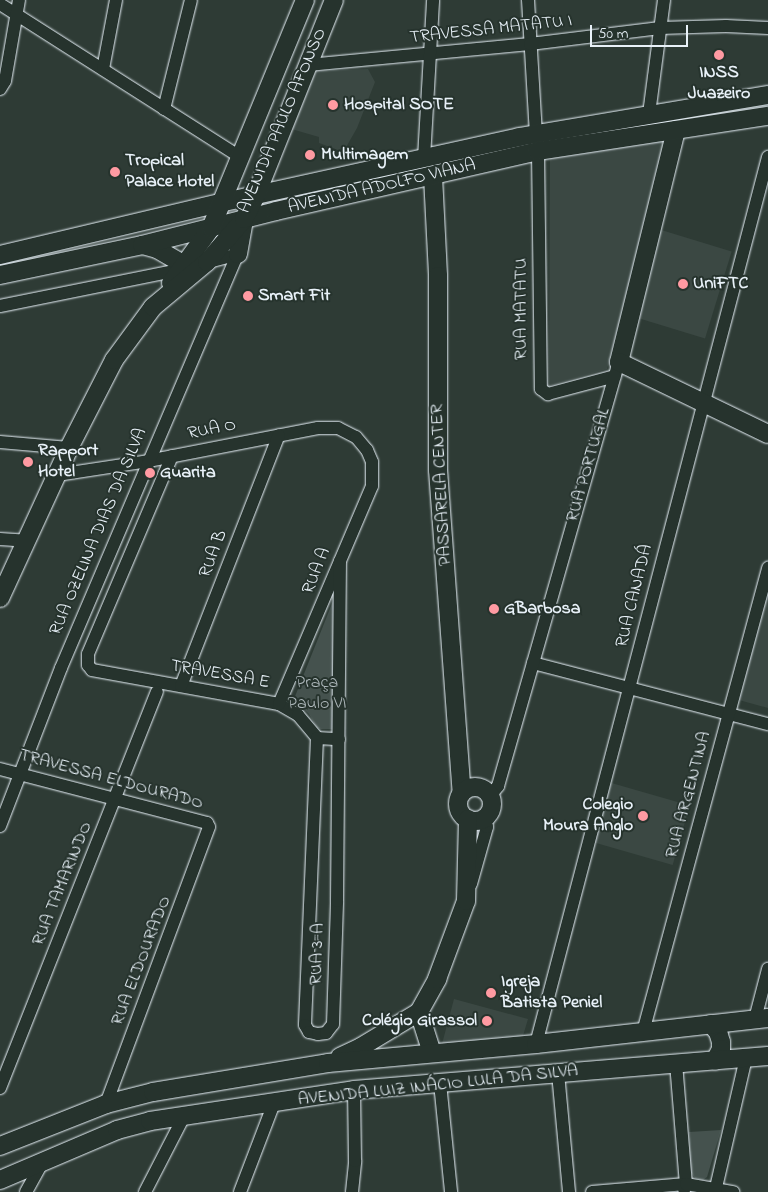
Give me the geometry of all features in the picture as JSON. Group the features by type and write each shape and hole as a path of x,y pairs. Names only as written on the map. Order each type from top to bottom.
{"street":[{"path":"0,90 5,81 15,14 19,0"},
{"path":"103,69 116,0"},
{"path":"164,108 191,0"},
{"name":"AVENIDA PAULO AFONSO","path":"152,307 211,228 224,202 304,0"},
{"name":"AVENIDA PAULO AFONSO","path":"152,307 207,262 244,218 256,195 334,0"},
{"path":"424,158 433,0"},
{"name":"RUA MATATU","path":"528,0 538,143 541,390 548,394 617,369"},
{"path":"649,114 664,0"},
{"path":"0,4 242,158 246,170 253,174 265,170"},
{"name":"TRAVESSA MATATU I","path":"308,65 530,44 660,28 726,26 768,28"},
{"name":"AVENIDA ADOLFO VIANA","path":"0,275 142,245 244,218 433,176 538,143 649,114 768,95"},
{"name":"AVENIDA ADOLFO VIANA","path":"0,256 224,202 424,158 538,143 676,130 768,116"},
{"name":"RUA PORTUGAL","path":"490,796 498,786 617,369 676,130"},
{"name":"RUA CANADÁ","path":"536,1044 768,157"},
{"name":"PASSARELA CENTER","path":"433,176 438,276 438,470 462,793"},
{"path":"0,306 238,254 244,218"},
{"path":"142,245 157,249 183,267"},
{"name":"RUA OZELINA DIAS DA SILVA","path":"0,826 60,668 238,254"},
{"path":"0,598 69,448 114,360 152,307"},
{"path":"617,369 703,401 768,434"},
{"name":"RUA O","path":"57,475 148,461 318,428 338,428 356,437 366,450"},
{"name":"RUA B","path":"181,686 279,435"},
{"path":"0,442 69,448"},
{"name":"RUA A","path":"279,704 372,486 372,462 366,450"},
{"name":"TRAVESSA E","path":"172,456 86,662 92,670 279,704 298,715 317,738"},
{"path":"0,539 26,542"},
{"name":"RUA 3-A","path":"317,738 305,1025 309,1032 318,1034 326,1032 333,1024 339,739 340,561"},
{"name":"RUA ARGENTINA","path":"643,1032 768,568"},
{"path":"533,663 768,724"},
{"name":"RUA TAMARINDO","path":"0,1088 116,800 157,692"},
{"path":"317,738 339,739"},
{"name":"TRAVESSA ELDOURADO","path":"0,770 207,824 210,829"},
{"path":"328,1062 361,1047 419,1012 448,953 466,901 477,818 491,808 490,796 482,788 475,786 462,793 458,806 460,812 477,818"},
{"name":"RUA ELDOURADO","path":"106,1104 210,829"},
{"path":"761,1019 768,969"},
{"path":"419,1012 432,1053"},
{"name":"AVENIDA LUIZ INÁCIO LULA DA SILVA","path":"0,1146 106,1104 152,1092 328,1062 536,1044 761,1019"},
{"path":"711,1024 718,1032 721,1042 721,1049 715,1061"},
{"name":"AVENIDA LUIZ INÁCIO LULA DA SILVA","path":"0,1180 117,1130 184,1116 354,1090 768,1056"},
{"path":"716,1190 746,1058"},
{"path":"676,1063 684,1188"},
{"path":"558,1073 569,1192"},
{"path":"440,1083 451,1192"},
{"path":"352,1192 355,1161 354,1090"},
{"path":"240,1192 274,1103"},
{"path":"145,1192 184,1116"},
{"path":"26,1192 44,1160"},
{"path":"592,1192 684,1188 733,1192"}],"shaded area":[{"name":"Hospital SOTE","path":"368,69 375,82 357,128 345,149 338,150 319,143 319,137 288,128 316,71"},
{"path":"668,138 607,369 549,386 550,155"},
{"name":"UniFTC","path":"658,229 732,252 705,339 631,316"},
{"path":"768,590 768,708 739,700"},
{"name":"Colegio Moura Anglo","path":"608,782 690,805 673,865 591,842"},
{"name":"Colégio Girassol","path":"454,999 528,1019 522,1039 442,1044"}],"green space":[{"name":"Praça Paulo VI","path":"335,596 337,729 321,729 317,728 309,714 294,699"},
{"path":"721,1130 707,1177 703,1180 695,1178 690,1171 689,1132"}],"place":[{"name":"INSS Juazeiro","path":"719,55"},
{"name":"Hospital SOTE","path":"333,105"},
{"name":"Multimagem","path":"310,155"},
{"name":"Tropical Palace Hotel","path":"115,172"},
{"name":"UniFTC","path":"683,284"},
{"name":"Smart Fit","path":"248,296"},
{"name":"Rapport Hotel","path":"28,462"},
{"name":"Guarita","path":"150,473"},
{"name":"GBarbosa","path":"494,609"},
{"name":"Colegio Moura Anglo","path":"643,816"},
{"name":"Igreja Batista Peniel","path":"491,993"},
{"name":"Colégio Girassol","path":"487,1021"}]}
